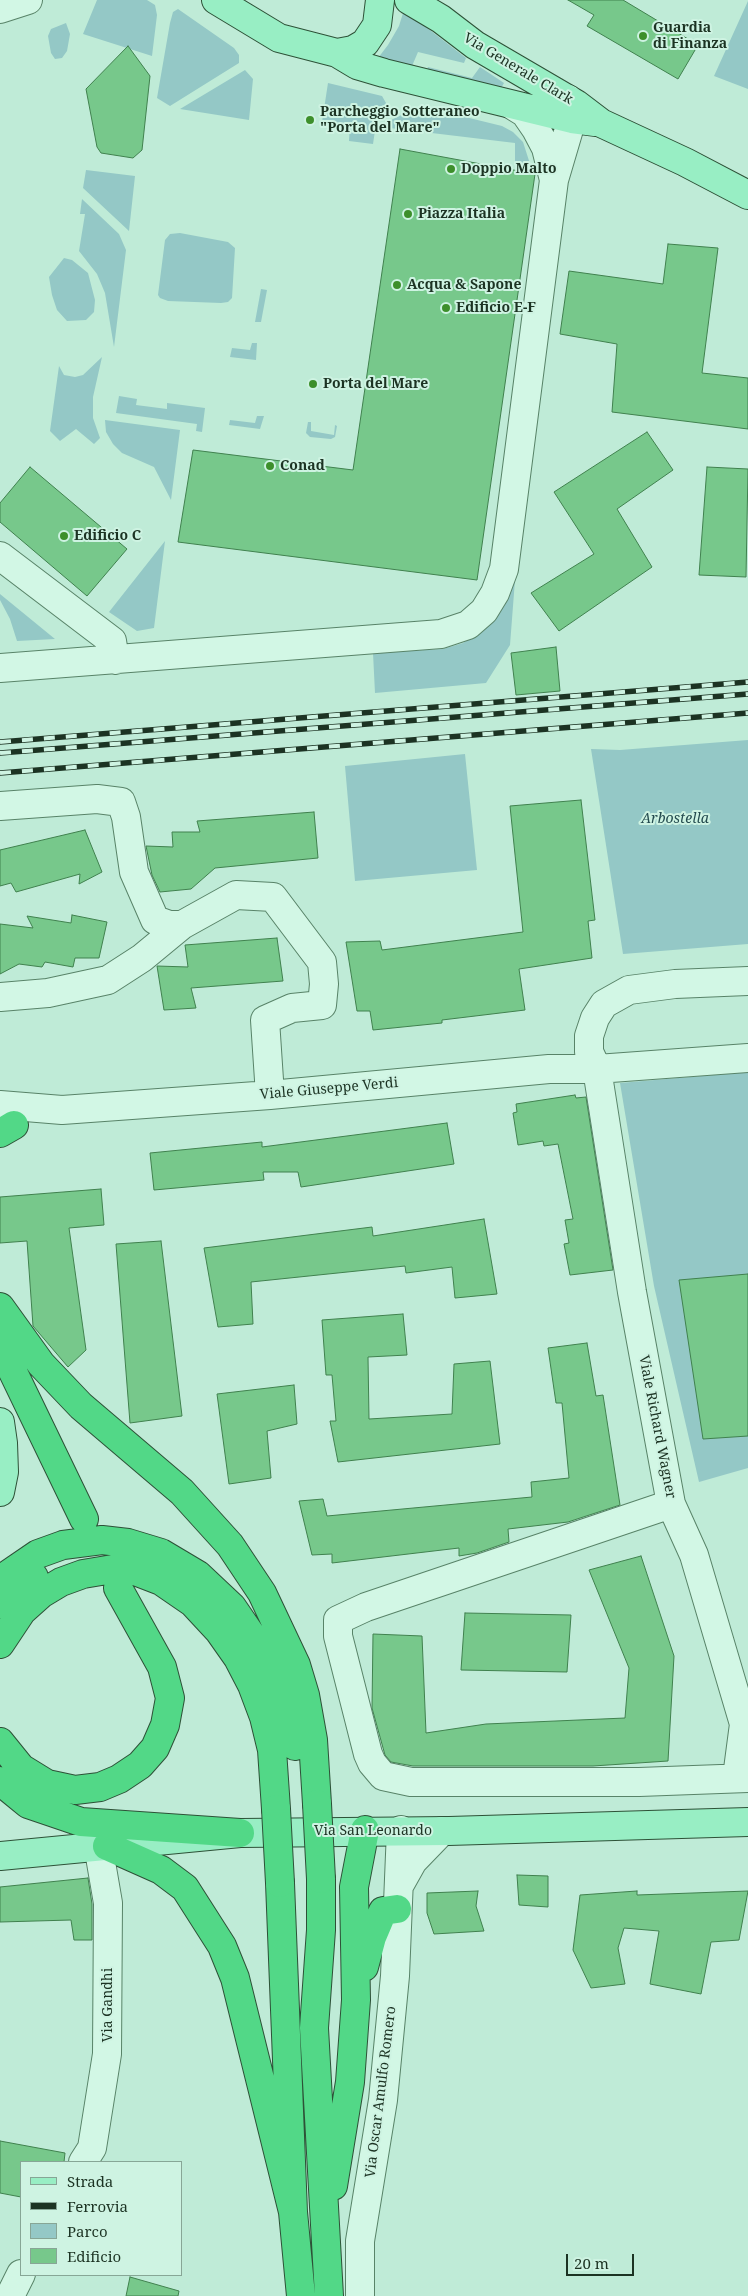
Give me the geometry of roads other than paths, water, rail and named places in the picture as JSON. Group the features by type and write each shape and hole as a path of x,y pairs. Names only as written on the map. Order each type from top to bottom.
{"highway":[{"path":"0,1307 41,1364 81,1406 182,1492 230,1545 262,1593 296,1665 305,1695 313,1740 298,1806 302,1880 321,1930 314,2028 329,2296"},
{"path":"0,1345 84,1520"},
{"path":"0,1580 38,1554 63,1545 102,1540 128,1543 161,1553 198,1575 232,1607 256,1642 289,1711 299,1770 298,1806 302,1880 293,2212 302,2296"},
{"path":"0,1604 18,1586 40,1574 66,1567 91,1566 115,1579 162,1667 170,1698 165,1725 155,1748 140,1765 119,1779 100,1787 75,1790 47,1784 20,1768 0,1742"},
{"path":"0,1644 22,1611 41,1594 61,1582 83,1574 115,1579 135,1571 160,1581 193,1603 219,1631 238,1658 252,1685 264,1717 272,1750 298,1806"},
{"path":"0,1781 28,1804 81,1822 240,1833"},
{"path":"325,2225 350,2082 356,2000 354,1887 365,1830"},
{"path":"103,1846 161,1870 185,1888 222,1946 235,1978 293,2212"},
{"path":"356,2000 372,1937 383,1911 397,1899"}],"main road":[{"path":"216,0 279,38 337,53 352,50 365,43 377,25 380,0"},
{"name":"Via Generale Clark","path":"409,0 441,19 475,45 570,109 685,162 748,195"},
{"name":"Via Generale Clark","path":"337,53 357,66 512,105 570,109"},
{"path":"0,1422 4,1472 0,1492"},
{"name":"Via San Leonardo","path":"0,1856 240,1833 365,1830 442,1831 748,1822"}],"street":[{"path":"0,9 28,0"},
{"path":"512,105 525,113 536,129 546,148 554,180"},
{"path":"0,668 441,634 468,625 484,611 495,594 504,569 554,180 570,109"},
{"path":"0,556 112,641 114,660"},
{"path":"0,806 97,800 121,802 126,817 134,872 151,912 155,920 169,925 182,925"},
{"path":"0,997 48,993 108,980 142,958 182,925 236,894 273,897 322,962 324,984 322,1005 292,1008 265,1020 270,1095"},
{"path":"596,1069 589,1052 589,1036 595,1018 604,1004 616,996 629,990 675,984 748,981"},
{"name":"Viale Giuseppe Verdi","path":"4,1124 62,1110 270,1095 549,1070 596,1069 748,1058"},
{"name":"Viale Richard Wagner","path":"596,1069 634,1302 671,1504 694,1555 744,1724 743,1778 639,1782 411,1782 383,1776 372,1764 336,1627 338,1620 349,1613 671,1504"},
{"name":"Via Oscar Amulfo Romero","path":"360,2296 360,2241 383,2100 395,1976 401,1830"},
{"name":"Via Oscar Amulfo Romero","path":"397,1899 413,1861 442,1831"},
{"name":"Via Gandhi","path":"84,2161 92,2148 107,2054 108,1903 103,1846"},
{"path":"10,2296 20,2276"}],"railway":[{"path":"0,742 748,682"},
{"path":"0,753 748,694"},
{"path":"0,773 748,713"}],"place":[{"name":"Guardia di Finanza","path":"643,36"},
{"name":"Parcheggio Sotteraneo \"Porta del Mare\"","path":"310,120"},
{"name":"Doppio Malto","path":"451,169"},
{"name":"Piazza Italia","path":"408,214"},
{"name":"Acqua & Sapone","path":"397,285"},
{"name":"Edificio E-F","path":"446,308"},
{"name":"Porta del Mare","path":"313,384"},
{"name":"Conad","path":"270,466"},
{"name":"Edificio C","path":"64,536"}],"park label":[{"name":"Arbostella","path":"675,819"}]}
